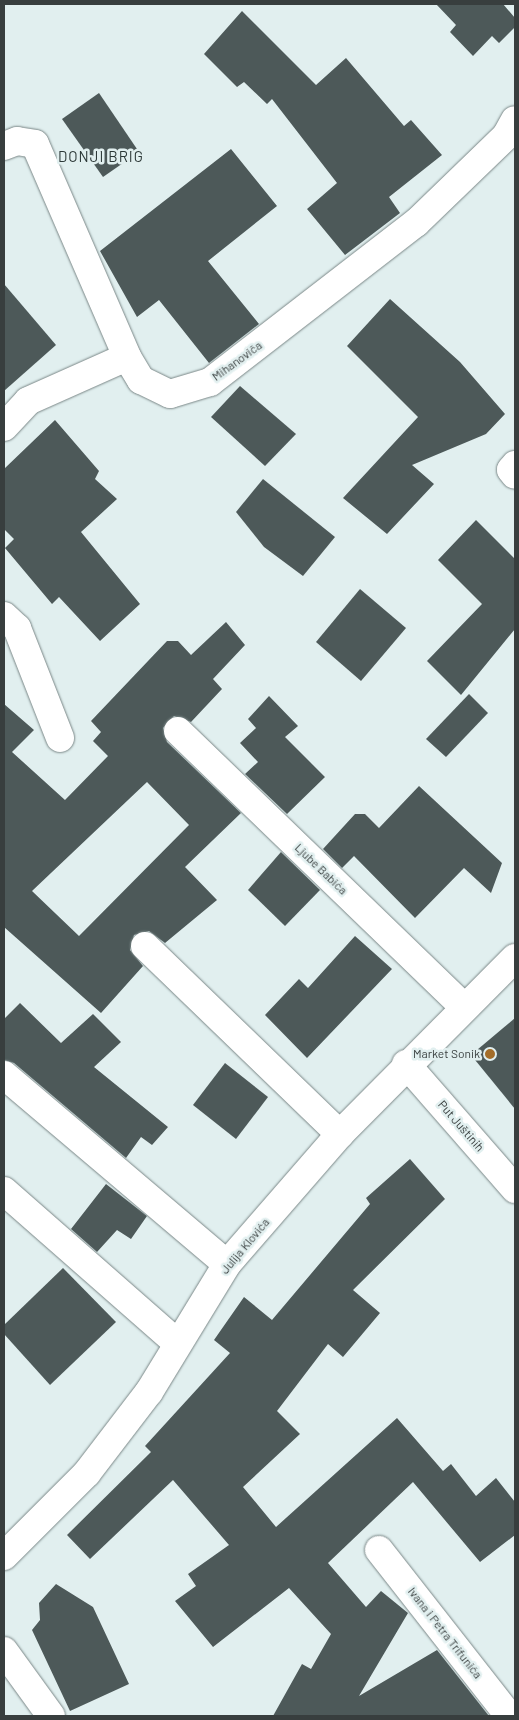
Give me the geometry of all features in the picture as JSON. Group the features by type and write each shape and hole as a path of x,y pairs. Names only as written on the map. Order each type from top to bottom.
{"street":[{"name":"Mihanoviča","path":"4,146 17,141 35,144 127,357 141,380 170,394 210,382 416,223 506,136 515,120"},
{"path":"4,427 28,401 127,357"},
{"path":"515,465 511,470 515,476"},
{"path":"4,616 17,628 60,738"},
{"name":"Ljube Babića","path":"178,731 464,1007"},
{"path":"145,946 340,1134"},
{"name":"Julija Klovića","path":"4,1556 87,1473 148,1392 227,1264 340,1134 406,1064 515,958"},
{"name":"Put Juštinih","path":"406,1064 515,1189"},
{"path":"4,1075 227,1264"},
{"path":"4,1191 177,1343"},
{"name":"Ivana i Petra Trifunića","path":"379,1550 509,1716"},
{"path":"4,1651 51,1716"}],"building":[{"path":"436,4 503,4 515,18 515,27 499,43 492,36 473,56 450,32 456,25"},
{"path":"242,11 316,85 346,58 404,126 411,120 442,155 389,197 400,213 345,255 307,209 337,183 272,99 267,104 244,82 237,87 204,54"},
{"path":"99,93 139,152 103,177 62,119"},
{"path":"231,149 277,206 208,261 259,324 209,363 159,300 137,317 100,251"},
{"path":"4,284 56,345 4,391"},
{"path":"390,299 460,362 505,414 486,434 412,465 434,484 387,534 343,498 418,417 347,346"},
{"path":"240,386 296,434 265,466 211,417"},
{"path":"55,420 99,471 95,479 117,499 81,532 140,604 100,641 59,597 52,604 5,548 14,539 4,529 4,469"},
{"path":"263,479 335,537 303,576 264,547 236,512"},
{"path":"476,520 515,559 515,629 461,695 427,661 482,604 438,560"},
{"path":"360,589 406,628 361,681 316,642"},
{"path":"226,622 245,645 213,679 222,689 191,722 174,716 163,728 167,742 241,813 185,867 217,900 165,943 149,931 134,935 130,950 143,966 101,1013 4,927 4,704 34,730 12,752 65,800 108,756 93,741 101,732 91,721 167,641 178,641 191,655","holes":["147,782 189,825 79,936 32,891"]},
{"path":"469,694 488,713 446,757 426,739"},
{"path":"269,696 298,726 285,737 325,777 287,814 245,774 258,762 240,743 256,728 248,719"},
{"path":"419,786 502,863 491,893 464,868 415,918 354,856 342,868 323,849 355,814 365,814 379,828"},
{"path":"281,852 320,890 285,926 248,890"},
{"path":"355,936 392,969 307,1058 265,1015 299,979 308,988"},
{"path":"20,1003 61,1043 93,1014 121,1042 94,1067 168,1127 152,1145 141,1137 126,1158 14,1063 4,1060 4,1019"},
{"path":"515,1018 515,1109 471,1055"},
{"path":"225,1063 268,1097 236,1139 193,1105"},
{"path":"410,1159 445,1199 353,1290 380,1313 343,1357 328,1344 277,1411 300,1434 243,1487 276,1527 397,1418 443,1471 451,1464 476,1496 496,1478 515,1502 515,1535 480,1562 413,1482 328,1563 366,1607 381,1591 408,1613 359,1696 437,1650 489,1716 273,1716 302,1664 311,1669 331,1634 289,1588 213,1647 175,1601 196,1586 188,1574 229,1545 173,1480 90,1559 67,1535 151,1452 145,1446 230,1353 214,1340 244,1297 272,1320 370,1204 366,1198"},
{"path":"106,1184 147,1216 131,1239 117,1230 97,1252 71,1229"},
{"path":"63,1268 116,1322 50,1385 4,1334 4,1325"},
{"path":"56,1584 93,1607 129,1684 70,1711 32,1630 40,1620 39,1603"}],"place":[{"name":"Market Sonik","path":"490,1054"}],"district":[{"name":"DONJI BRIG","path":"101,157"}]}
